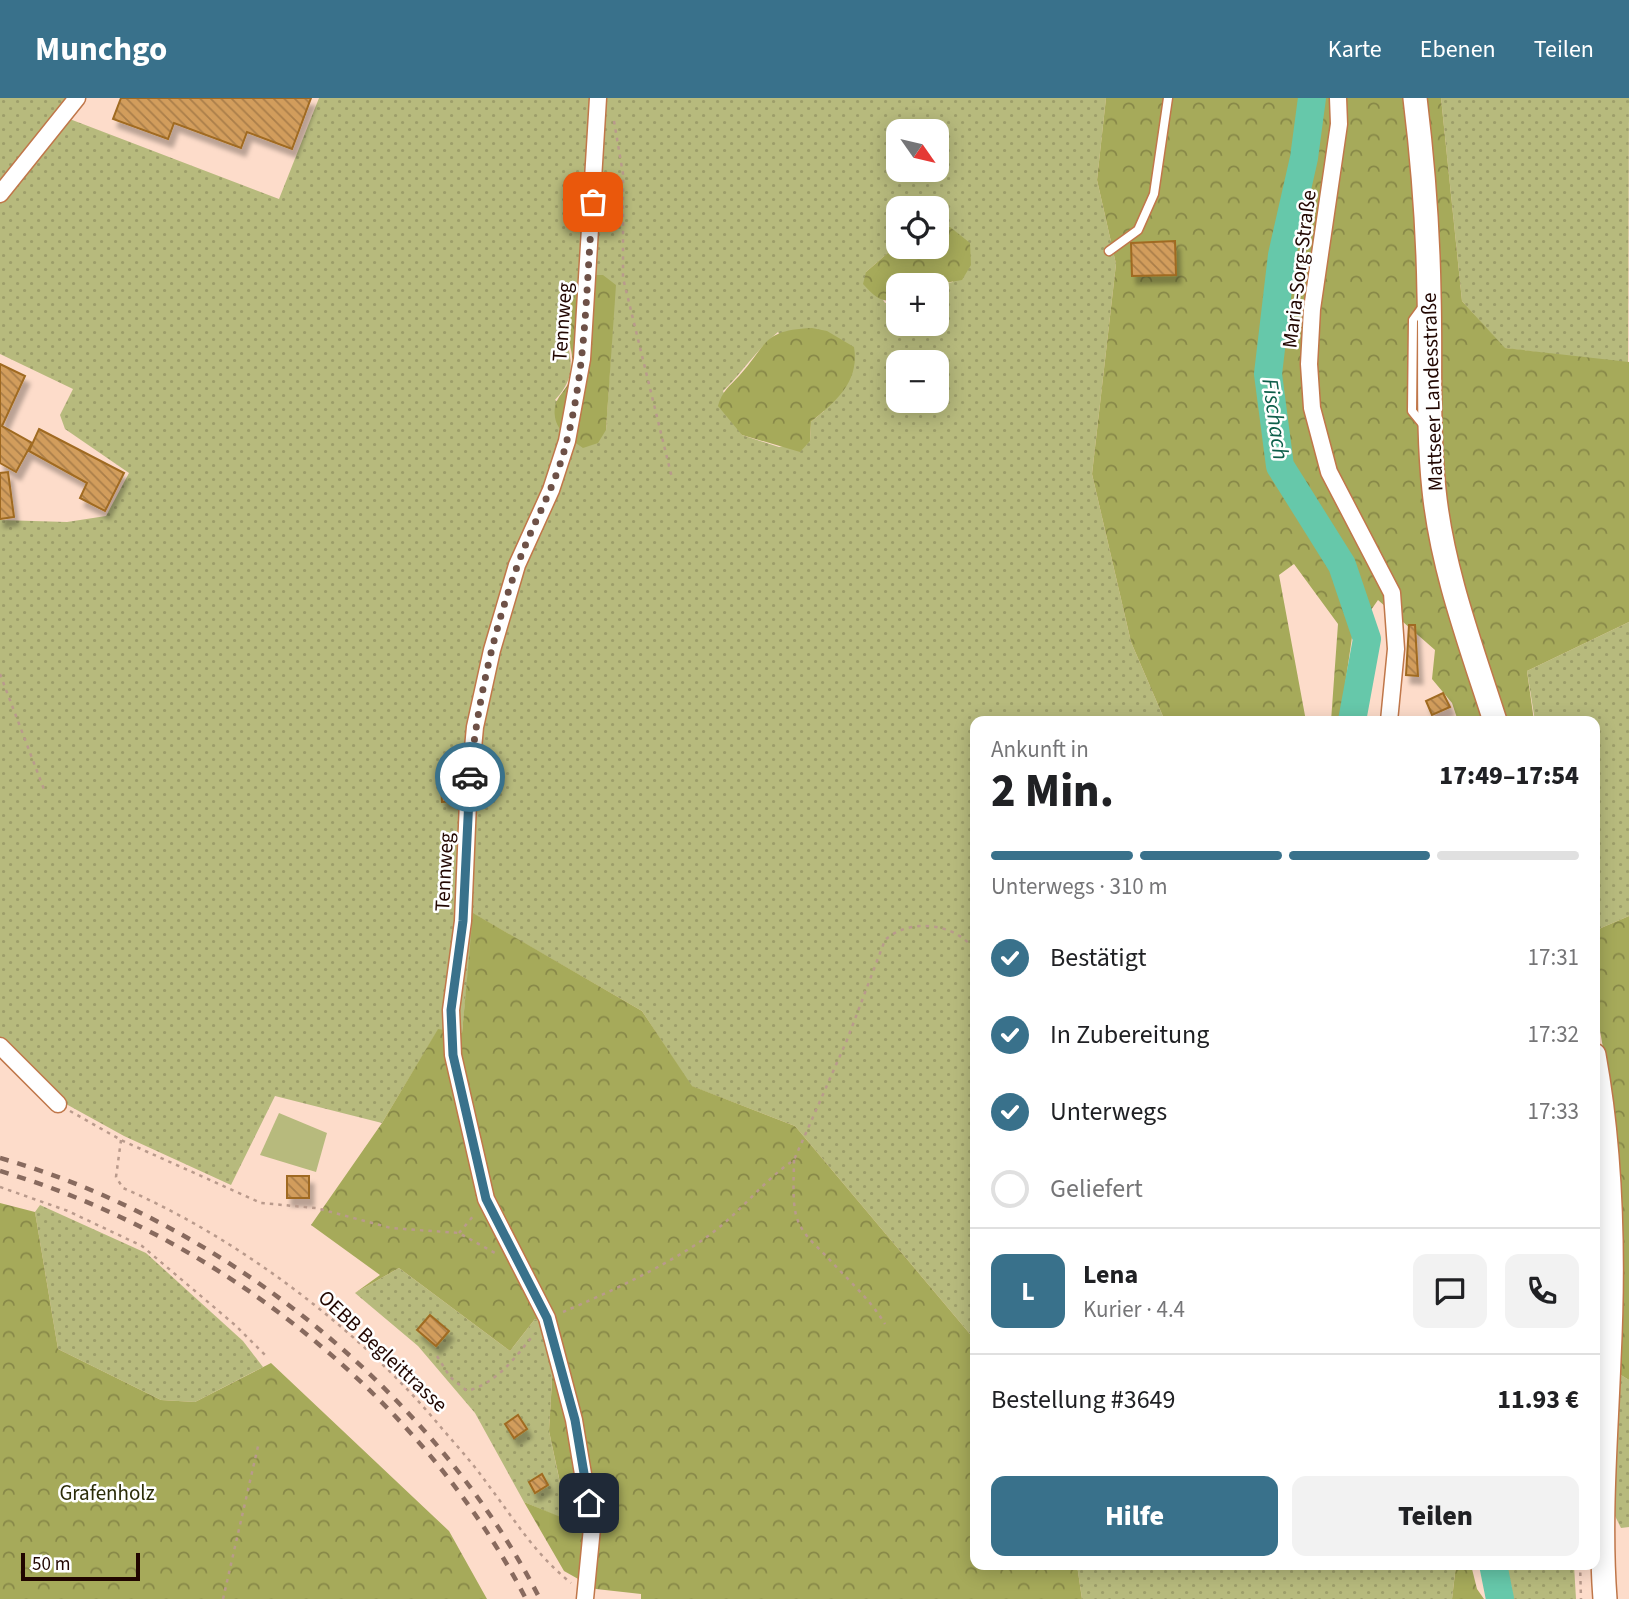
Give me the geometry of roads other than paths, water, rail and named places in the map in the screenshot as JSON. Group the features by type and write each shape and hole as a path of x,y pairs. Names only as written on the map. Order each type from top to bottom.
{"main road":[{"name":"Mattseer Landesstraße","path":"1415,98 1425,176 1430,297 1429,433 1434,493 1448,568 1493,716"},
{"path":"1600,1089 1604,1112 1602,1257 1609,1355 1603,1482 1605,1599"}],"street":[{"path":"0,194 77,98"},
{"name":"Tennweg","path":"584,1596 592,1528 575,1420 547,1318 486,1199 453,1055 451,1010 463,921 468,802 475,727 492,650 517,565 551,490 567,441 582,359 598,98"},
{"name":"Maria-Sorg-Straße","path":"1338,98 1339,124 1312,309 1309,364 1312,408 1329,472 1392,593 1396,649 1389,716"},
{"path":"0,1046 58,1104"}],"lane":[{"path":"1109,251 1138,230 1154,194 1168,98"}],"waterway":[{"name":"Fischach","path":"1312,98 1304,158 1282,255 1268,374 1280,466 1342,565 1367,639 1353,716"},
{"name":"Fischach","path":"1494,1570 1500,1599"}],"railway":[{"path":"0,1158 83,1187 163,1225 241,1271 314,1325 382,1386 443,1452 496,1523 540,1599"},
{"path":"0,1171 81,1199 159,1236 234,1281 305,1333 371,1392 430,1456 482,1525 526,1599"}],"park label":[{"name":"Grafenholz","path":"107,1493"}]}
